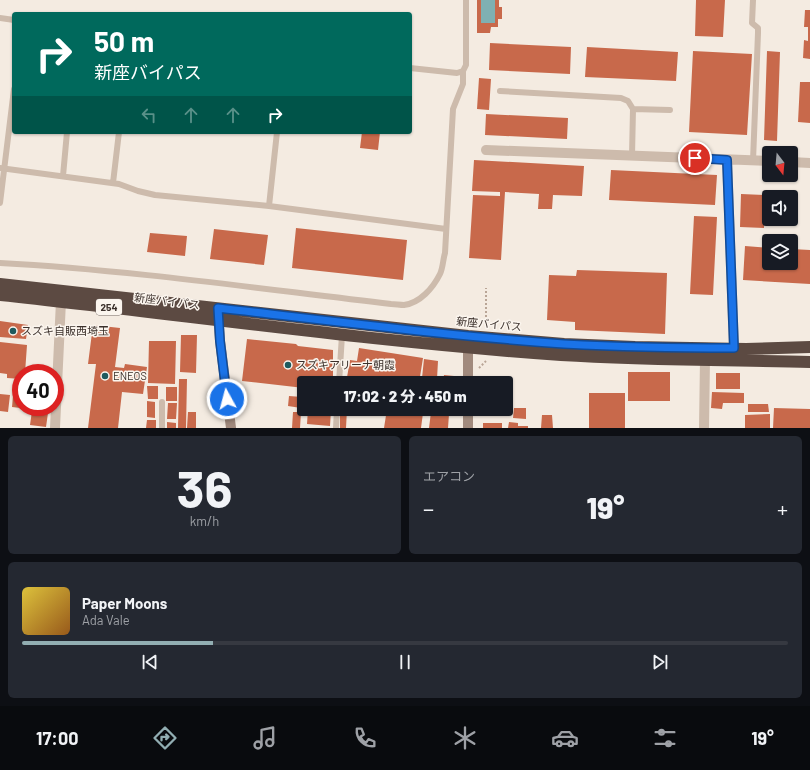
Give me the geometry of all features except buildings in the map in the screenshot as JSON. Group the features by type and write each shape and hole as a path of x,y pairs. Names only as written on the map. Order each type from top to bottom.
{"highway":[{"name":"新座バイパス","path":"0,284 218,314 468,342 563,355 810,362"},
{"name":"新座バイパス","path":"0,295 218,314 342,335 468,342 635,347 810,347"}],"street":[{"path":"486,150 762,162"},
{"path":"727,160 734,348"},
{"path":"798,162 810,163"},
{"path":"55,428 61,301"},
{"path":"218,314 231,428"},
{"path":"468,342 468,376"},
{"path":"704,428 705,360"},
{"path":"468,416 468,428"}],"lane":[{"path":"0,263 44,265 117,272 391,304 404,305 412,303 423,296 432,287 440,273 445,252 453,109 462,84 463,71 466,65 466,0"},
{"path":"753,0 752,23 758,28 753,161"},
{"path":"0,18 12,20"},
{"path":"412,68 457,73 463,71"},
{"path":"500,91 621,98 628,101 633,109 632,156"},
{"path":"0,203 2,168 12,102"},
{"path":"633,109 670,110"},
{"path":"62,176 67,134"},
{"path":"113,183 119,134"},
{"path":"269,206 277,134"},
{"path":"2,168 120,184 138,191 155,195 269,206 446,229"},
{"path":"339,376 342,335"},
{"path":"162,402 162,428"},
{"path":"336,428 337,416"}],"path":[{"path":"486,288 486,302"}],"water":[{"path":"481,0 495,0 495,23 481,23"}],"place":[{"name":"スズキ自販西埼玉","path":"13,331"},
{"name":"スズキアリーナ朝霞","path":"288,365"},
{"name":"ENEOS","path":"105,376"}],"route":[{"path":"227,399 220,341 218,308 468,336 564,344 635,347 734,348 727,160 695,158"}]}
